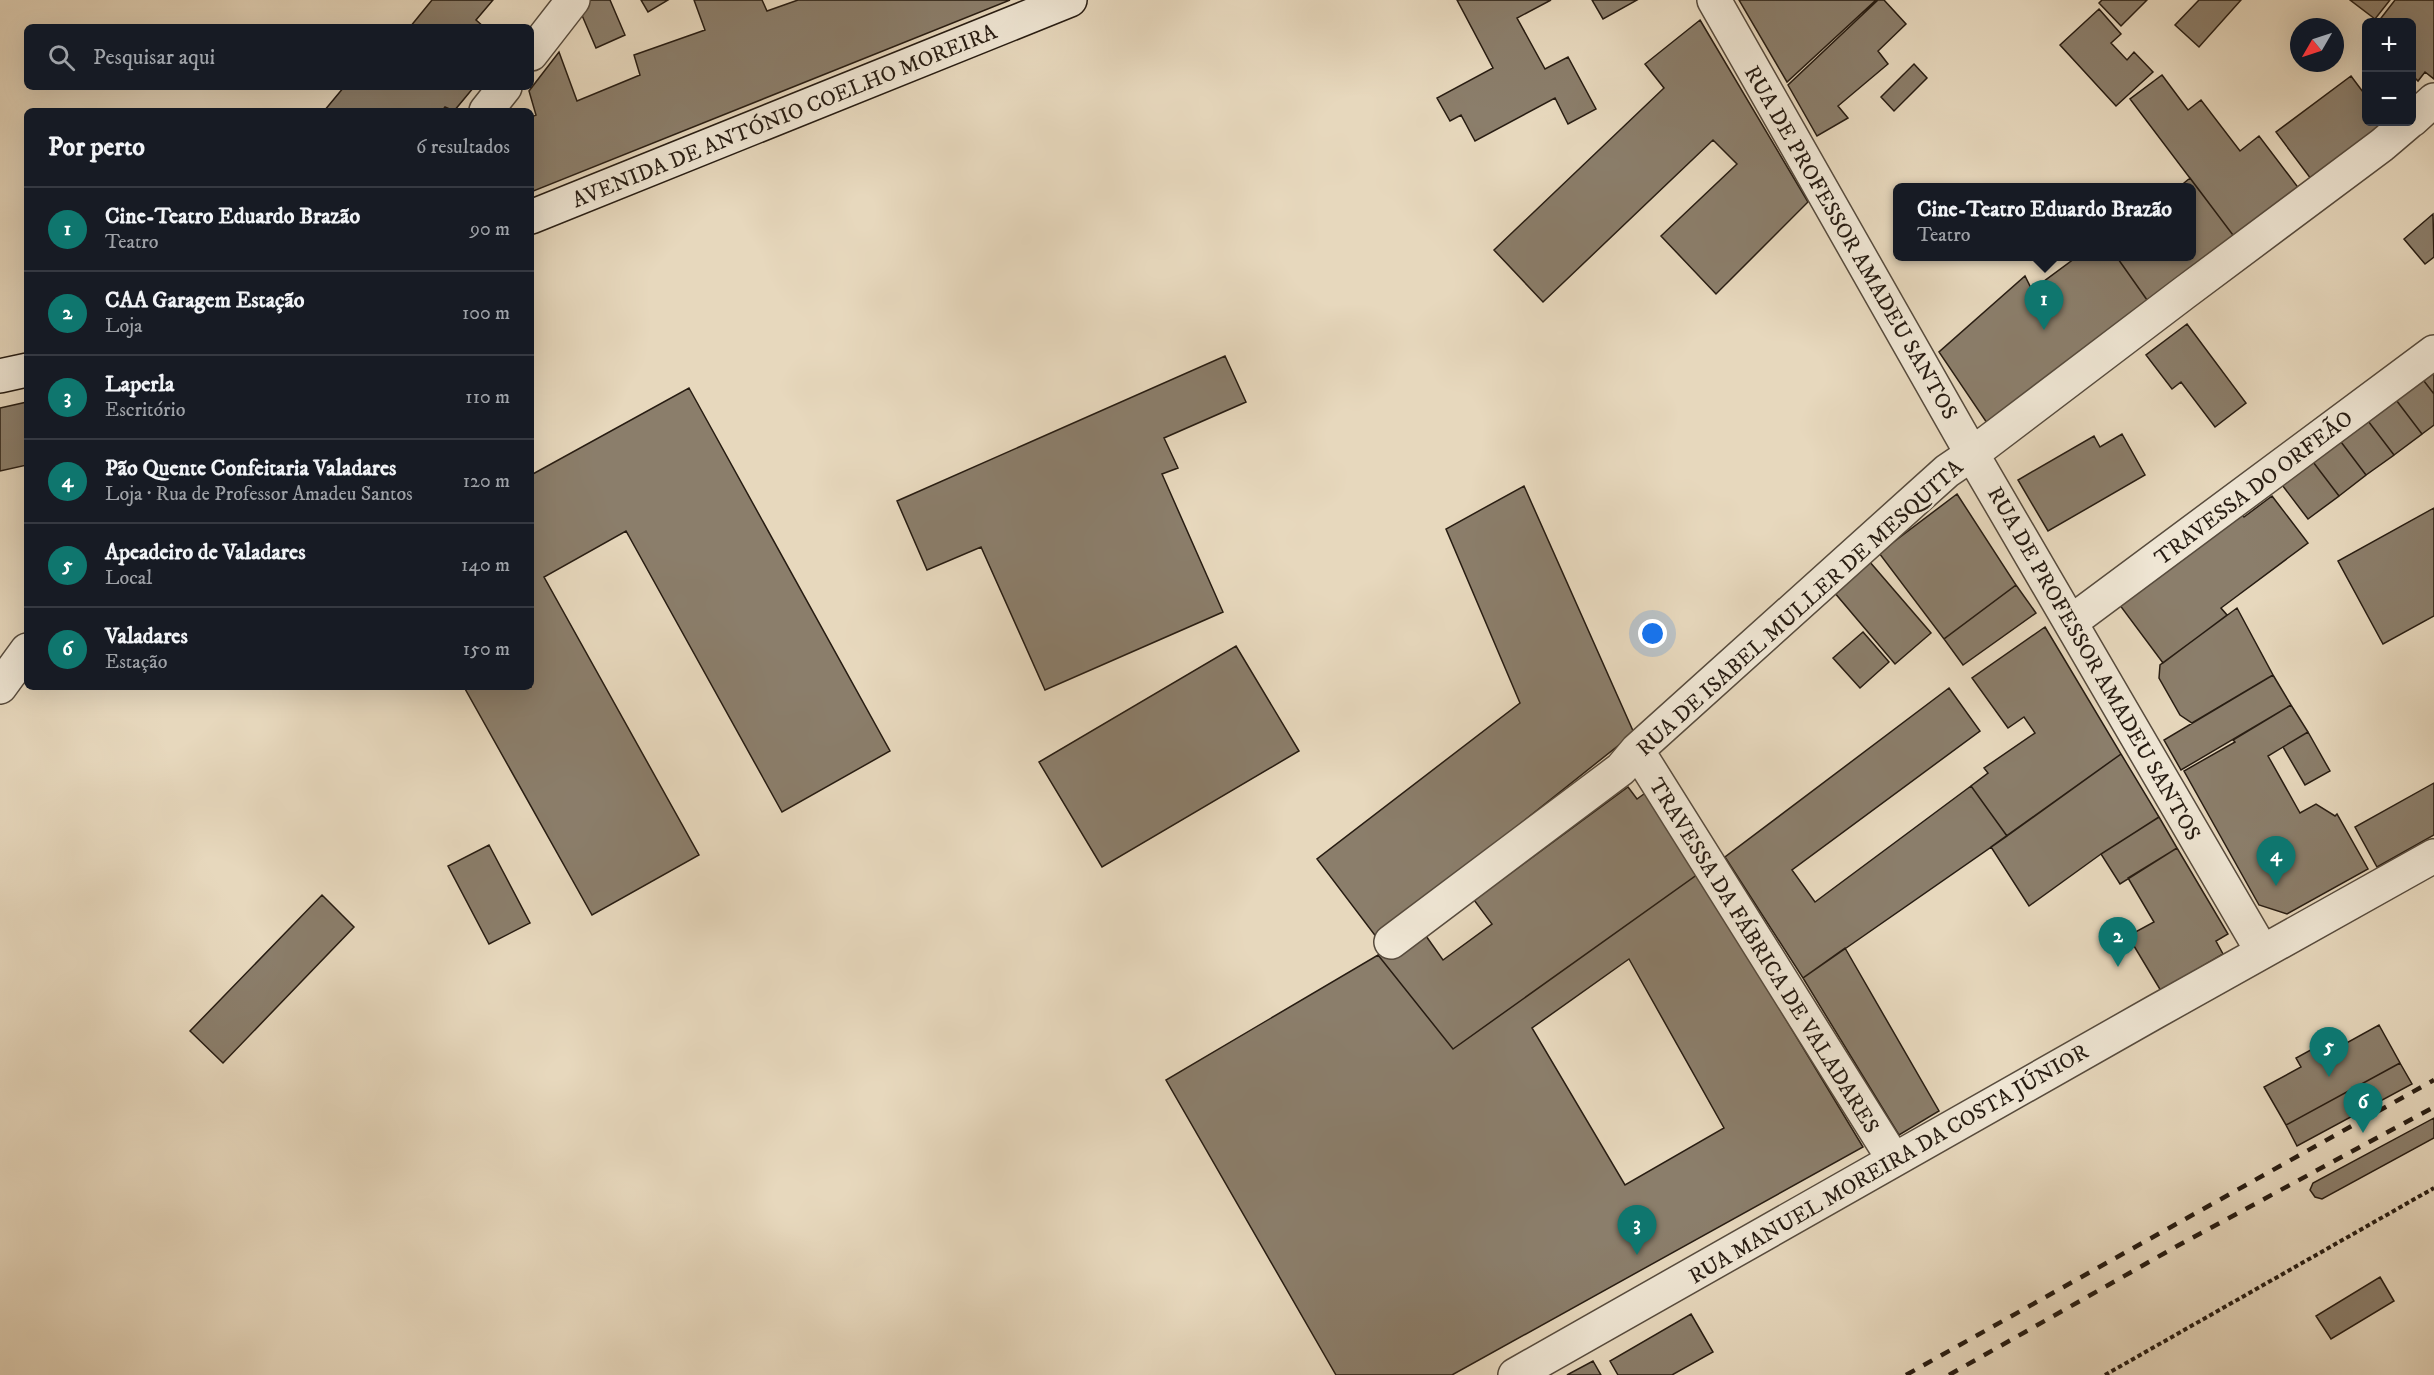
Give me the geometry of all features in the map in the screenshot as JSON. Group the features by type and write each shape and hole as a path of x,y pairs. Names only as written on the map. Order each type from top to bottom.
{"street":[{"path":"534,50 573,0"},
{"name":"AVENIDA DE ANTÓNIO COELHO MOREIRA","path":"534,216 1070,0"},
{"name":"RUA DE PROFESSOR AMADEU SANTOS","path":"1714,0 1972,454 2262,951"},
{"path":"488,108 503,90"},
{"name":"RUA DE ISABEL MULLER DE MESQUITA","path":"2416,116 2434,100"},
{"name":"RUA DE ISABEL MULLER DE MESQUITA","path":"1391,942 1621,769 1636,750 1947,471 2382,145 2404,126"},
{"name":"TRAVESSA DO ORFEÃO","path":"2072,622 2434,352"},
{"path":"0,376 24,371"},
{"path":"0,687 24,655"},
{"name":"TRAVESSA DA FÁBRICA DE VALADARES","path":"1636,750 1894,1160"},
{"name":"RUA MANUEL MOREIRA DA COSTA JÚNIOR","path":"1515,1375 2262,951 2434,856"}],"path":[{"path":"2105,1375 2434,1188"}],"building":[{"path":"432,0 493,0 476,20 481,24 412,24"},
{"path":"591,0 610,0 625,35 596,48 578,6"},
{"path":"641,0 668,0 648,12"},
{"path":"694,0 762,0 767,11 798,0 1010,0 534,191 534,116 536,115 529,91 534,90 534,84 559,52 577,101 640,75 634,55 705,30"},
{"path":"1457,0 1551,0 1517,18 1545,69 1568,57 1596,109 1568,124 1555,98 1475,141 1461,115 1450,121 1437,98 1493,68"},
{"path":"1592,0 1637,0 1603,19"},
{"path":"1739,0 1876,0 1787,82"},
{"path":"1878,0 1884,0 1906,24 1878,51 1888,64 1838,106 1848,118 1817,136 1788,85"},
{"path":"2102,0 2147,0 2121,26 2099,3"},
{"path":"2199,0 2241,0 2199,47 2175,25"},
{"path":"2350,0 2390,0 2374,18"},
{"path":"2395,0 2434,0 2434,79 2425,72 2418,81 2416,79 2416,18 2381,18"},
{"path":"2099,9 2121,34 2111,43 2127,60 2134,52 2153,72 2116,106 2060,45"},
{"path":"1700,20 1808,202 1716,294 1661,236 1737,164 1713,140 1543,302 1494,250 1664,88 1645,64"},
{"path":"1914,64 1927,78 1894,111 1881,97"},
{"path":"2162,75 2188,110 2201,100 2240,151 2259,136 2303,194 2239,243 2196,186 2196,183 2194,183 2130,99"},
{"path":"2351,76 2362,91 2362,126 2382,126 2317,187 2276,132"},
{"path":"342,90 472,90 456,108 326,108"},
{"path":"2190,178 2194,183 2184,183"},
{"path":"2196,186 2239,243 2152,307 2120,261 2196,261"},
{"path":"2433,214 2434,257 2425,264 2404,239"},
{"path":"2071,261 2120,261 2152,307 1987,423 1939,352 2025,276 2032,290"},
{"path":"2187,324 2246,403 2215,427 2181,382 2172,389 2146,355"},
{"path":"1225,356 1246,402 1164,438 1178,468 1162,474 1223,612 1045,690 981,547 927,570 897,501"},
{"path":"2434,359 2434,394 2417,372"},
{"path":"2417,372 2434,394 2434,425 2422,434 2390,392"},
{"path":"689,388 890,751 782,812 626,531 544,577 699,855 592,915 466,690 534,690 534,473"},
{"path":"2390,392 2422,434 2394,455 2362,413"},
{"path":"24,403 24,466 0,471 0,408"},
{"path":"2362,413 2394,455 2366,475 2335,434"},
{"path":"2122,434 2145,475 2048,531 2018,480 2094,436 2100,447"},
{"path":"2335,434 2366,475 2339,496 2307,454"},
{"path":"2307,454 2339,496 2308,519 2276,477"},
{"path":"1524,486 1634,733 1377,938 1317,859 1520,703 1446,529"},
{"path":"1957,494 2016,585 1944,639 1879,553"},
{"path":"2272,496 2308,543 2221,608 2227,615 2163,663 2116,600 2238,508 2244,517"},
{"path":"2434,508 2434,616 2383,644 2338,561"},
{"path":"1869,561 1931,633 1895,664 1834,592"},
{"path":"2016,585 2036,613 1963,665 1944,639"},
{"path":"2237,608 2273,675 2192,723 2180,715 2159,678 2160,665"},
{"path":"2045,627 2121,754 2007,836 1971,786 1988,773 1984,768 2035,733 2024,717 2008,728 1972,678"},
{"path":"1863,632 1889,662 1860,688 1833,658"},
{"path":"1236,646 1299,751 1102,867 1039,762"},
{"path":"2273,675 2291,705 2181,770 2164,740"},
{"path":"1949,688 1980,731 1792,870 1815,902 1971,786 2007,836 1803,978 1725,857"},
{"path":"2291,705 2308,732 2268,756 2300,813 2316,804 2335,816 2337,814 2368,869 2287,914 2259,905 2184,771 2235,742 2233,740"},
{"path":"2308,732 2330,771 2305,785 2283,747"},
{"path":"2121,754 2159,817 2101,854 2029,906 1991,847"},
{"path":"2434,783 2434,835 2377,867 2355,827"},
{"path":"1628,787 1637,799 1648,791 1698,874 1453,1049 1378,955 1389,948 1426,936 1443,960 1492,924 1474,900"},
{"path":"2159,817 2177,848 2120,884 2101,854"},
{"path":"489,845 530,923 489,944 448,866"},
{"path":"2177,848 2228,934 2216,941 2223,954 2161,991 2128,936 2154,922 2128,878"},
{"path":"1698,874 1863,1147 1452,1375 1336,1375 1166,1080 1378,955 1453,1049","holes":["1629,959 1724,1128 1625,1185 1532,1028"]},
{"path":"322,895 354,927 223,1063 190,1031"},
{"path":"1845,948 1939,1111 1899,1135 1803,978"},
{"path":"2379,1025 2400,1063 2286,1125 2264,1087 2301,1067 2296,1058 2338,1035 2343,1045"},
{"path":"2400,1063 2412,1084 2297,1146 2286,1125"},
{"path":"2434,1118 2434,1138 2322,1199 2315,1197 2310,1190 2313,1183"},
{"path":"2380,1277 2394,1301 2331,1339 2316,1316"},
{"path":"1691,1314 1713,1352 1672,1375 1618,1375 1610,1361"},
{"path":"1593,1361 1601,1375 1567,1375"}],"railway":[{"path":"1906,1375 2434,1080"},
{"path":"1949,1375 2179,1245 2434,1107"}],"place":[{"name":"Cine-Teatro Eduardo Brazão","path":"2044,330"},
{"name":"Pão Quente Confeitaria Valadares","path":"2276,886"},
{"name":"CAA Garagem Estação","path":"2118,967"},
{"name":"Apeadeiro de Valadares","path":"2329,1077"},
{"name":"Valadares","path":"2363,1133"},
{"name":"Laperla","path":"1637,1255"}]}
